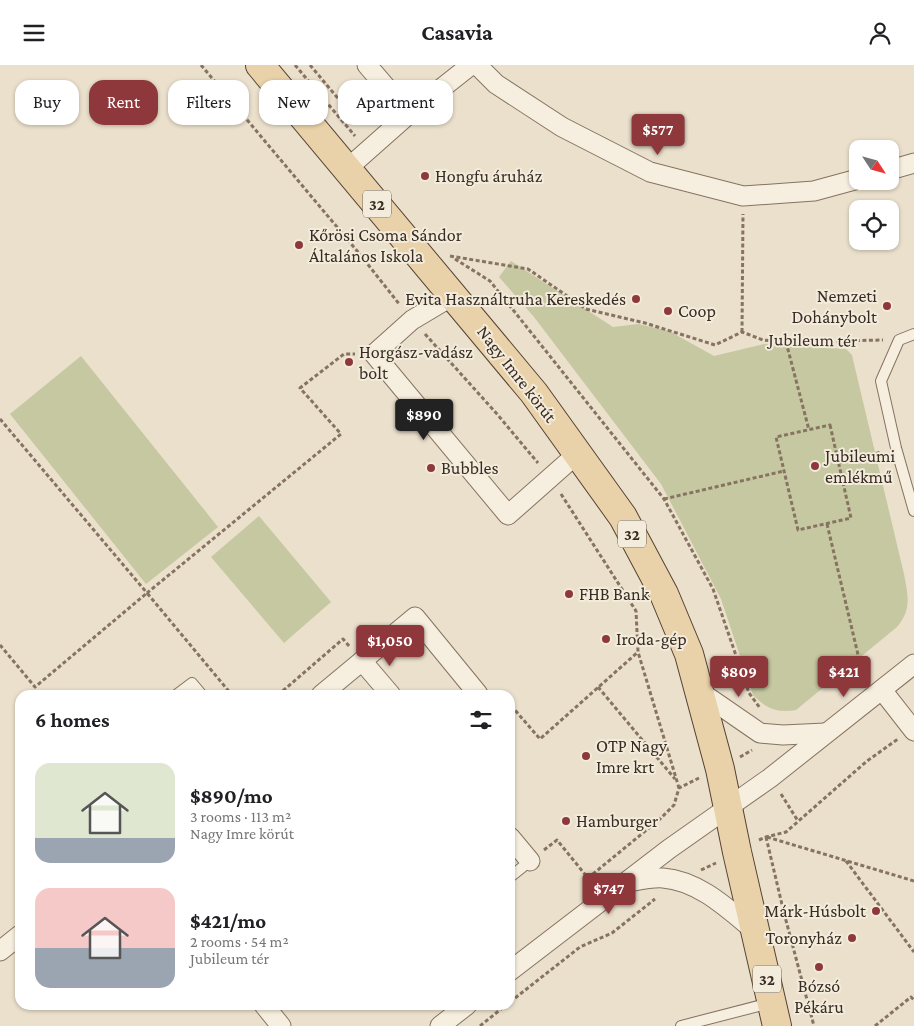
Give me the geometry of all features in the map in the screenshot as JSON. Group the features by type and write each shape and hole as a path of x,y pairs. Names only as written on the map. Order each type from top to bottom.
{"main road":[{"name":"Nagy Imre körút","path":"260,65 357,159 454,295 534,393 623,517 664,594 689,653 720,769 728,808"},
{"name":"32","path":"728,808 774,1014"}],"street":[{"path":"367,65 380,80"},
{"path":"452,80 471,65"},
{"path":"477,65 496,84 562,127 650,172 743,196 814,191 849,181"},
{"path":"357,159 396,125"},
{"path":"899,167 914,163"},
{"path":"454,295 412,320 374,354 508,515 577,454"},
{"path":"327,690 415,617 475,690"},
{"path":"362,661 387,690"},
{"path":"515,964 678,842 770,778 914,664"},
{"path":"882,690 913,730"},
{"path":"699,691 760,733 783,735 825,733"},
{"path":"515,843 530,861"},
{"path":"623,883 661,877 679,880 691,885 724,906 756,932"},
{"path":"0,951 15,939"},
{"path":"268,1010 281,1026"},
{"path":"440,1026 461,1010"}],"lane":[{"path":"914,334 899,340 881,381 896,448 914,511"},
{"path":"183,690 192,683 198,690"},
{"path":"515,873 530,861"},
{"path":"681,1026 774,1014"}],"path":[{"path":"200,65 358,252 412,320 497,414 550,477 636,611 638,652 679,788"},
{"path":"295,65 357,159"},
{"path":"310,65 338,98"},
{"path":"742,332 743,196"},
{"name":"Jubileum tér","path":"664,499 490,281 450,255 528,269 586,309 645,323 715,345 742,332 763,340 786,342 899,340"},
{"path":"786,342 809,430"},
{"path":"0,645 35,687 341,433 300,388 344,354 374,354"},
{"path":"0,419 228,690"},
{"path":"830,425 851,518 798,530 776,437 809,430 830,425"},
{"path":"838,463 880,452"},
{"path":"760,733 766,717 749,693 713,589 664,499 784,471"},
{"path":"827,524 860,663"},
{"path":"284,690 343,639 362,661"},
{"path":"515,710 540,739 638,652"},
{"path":"598,687 676,779"},
{"path":"766,837 786,832 867,761 913,730"},
{"path":"530,861 557,840 588,878 660,819"},
{"path":"766,837 914,881"},
{"path":"766,837 814,1026"},
{"path":"845,861 914,952"},
{"path":"515,998 580,947 612,933 656,898"},
{"path":"875,1026 913,997"},
{"path":"480,1026 500,1010"}],"green space":[{"path":"511,261 613,327 638,324 669,331 714,356 764,344 846,349 852,355 904,574 908,602 905,614 897,627 796,710 783,711 772,709 758,700 753,695 721,599 661,484 534,317 499,277"},
{"path":"81,356 218,527 146,584 10,414"},
{"path":"259,516 331,602 284,643 211,557"}],"place":[{"name":"Hongfu áruház","path":"425,176"},
{"name":"Kőrösi Csoma Sándor Általános Iskola","path":"299,245"},
{"name":"Evita Használtruha Kereskedés","path":"636,299"},
{"name":"Nemzeti Dohánybolt","path":"887,306"},
{"name":"Coop","path":"668,311"},
{"name":"Horgász-vadász bolt","path":"349,362"},
{"name":"Jubileumi emlékmű","path":"815,466"},
{"name":"Bubbles","path":"431,468"},
{"name":"FHB Bank","path":"569,594"},
{"name":"Iroda-gép","path":"606,639"},
{"name":"OTP Nagy Imre krt","path":"586,756"},
{"name":"Hamburger","path":"566,821"},
{"name":"Márk-Húsbolt","path":"876,911"},
{"name":"Toronyház","path":"852,938"},
{"name":"Bózsó Pékáru","path":"819,967"}]}
